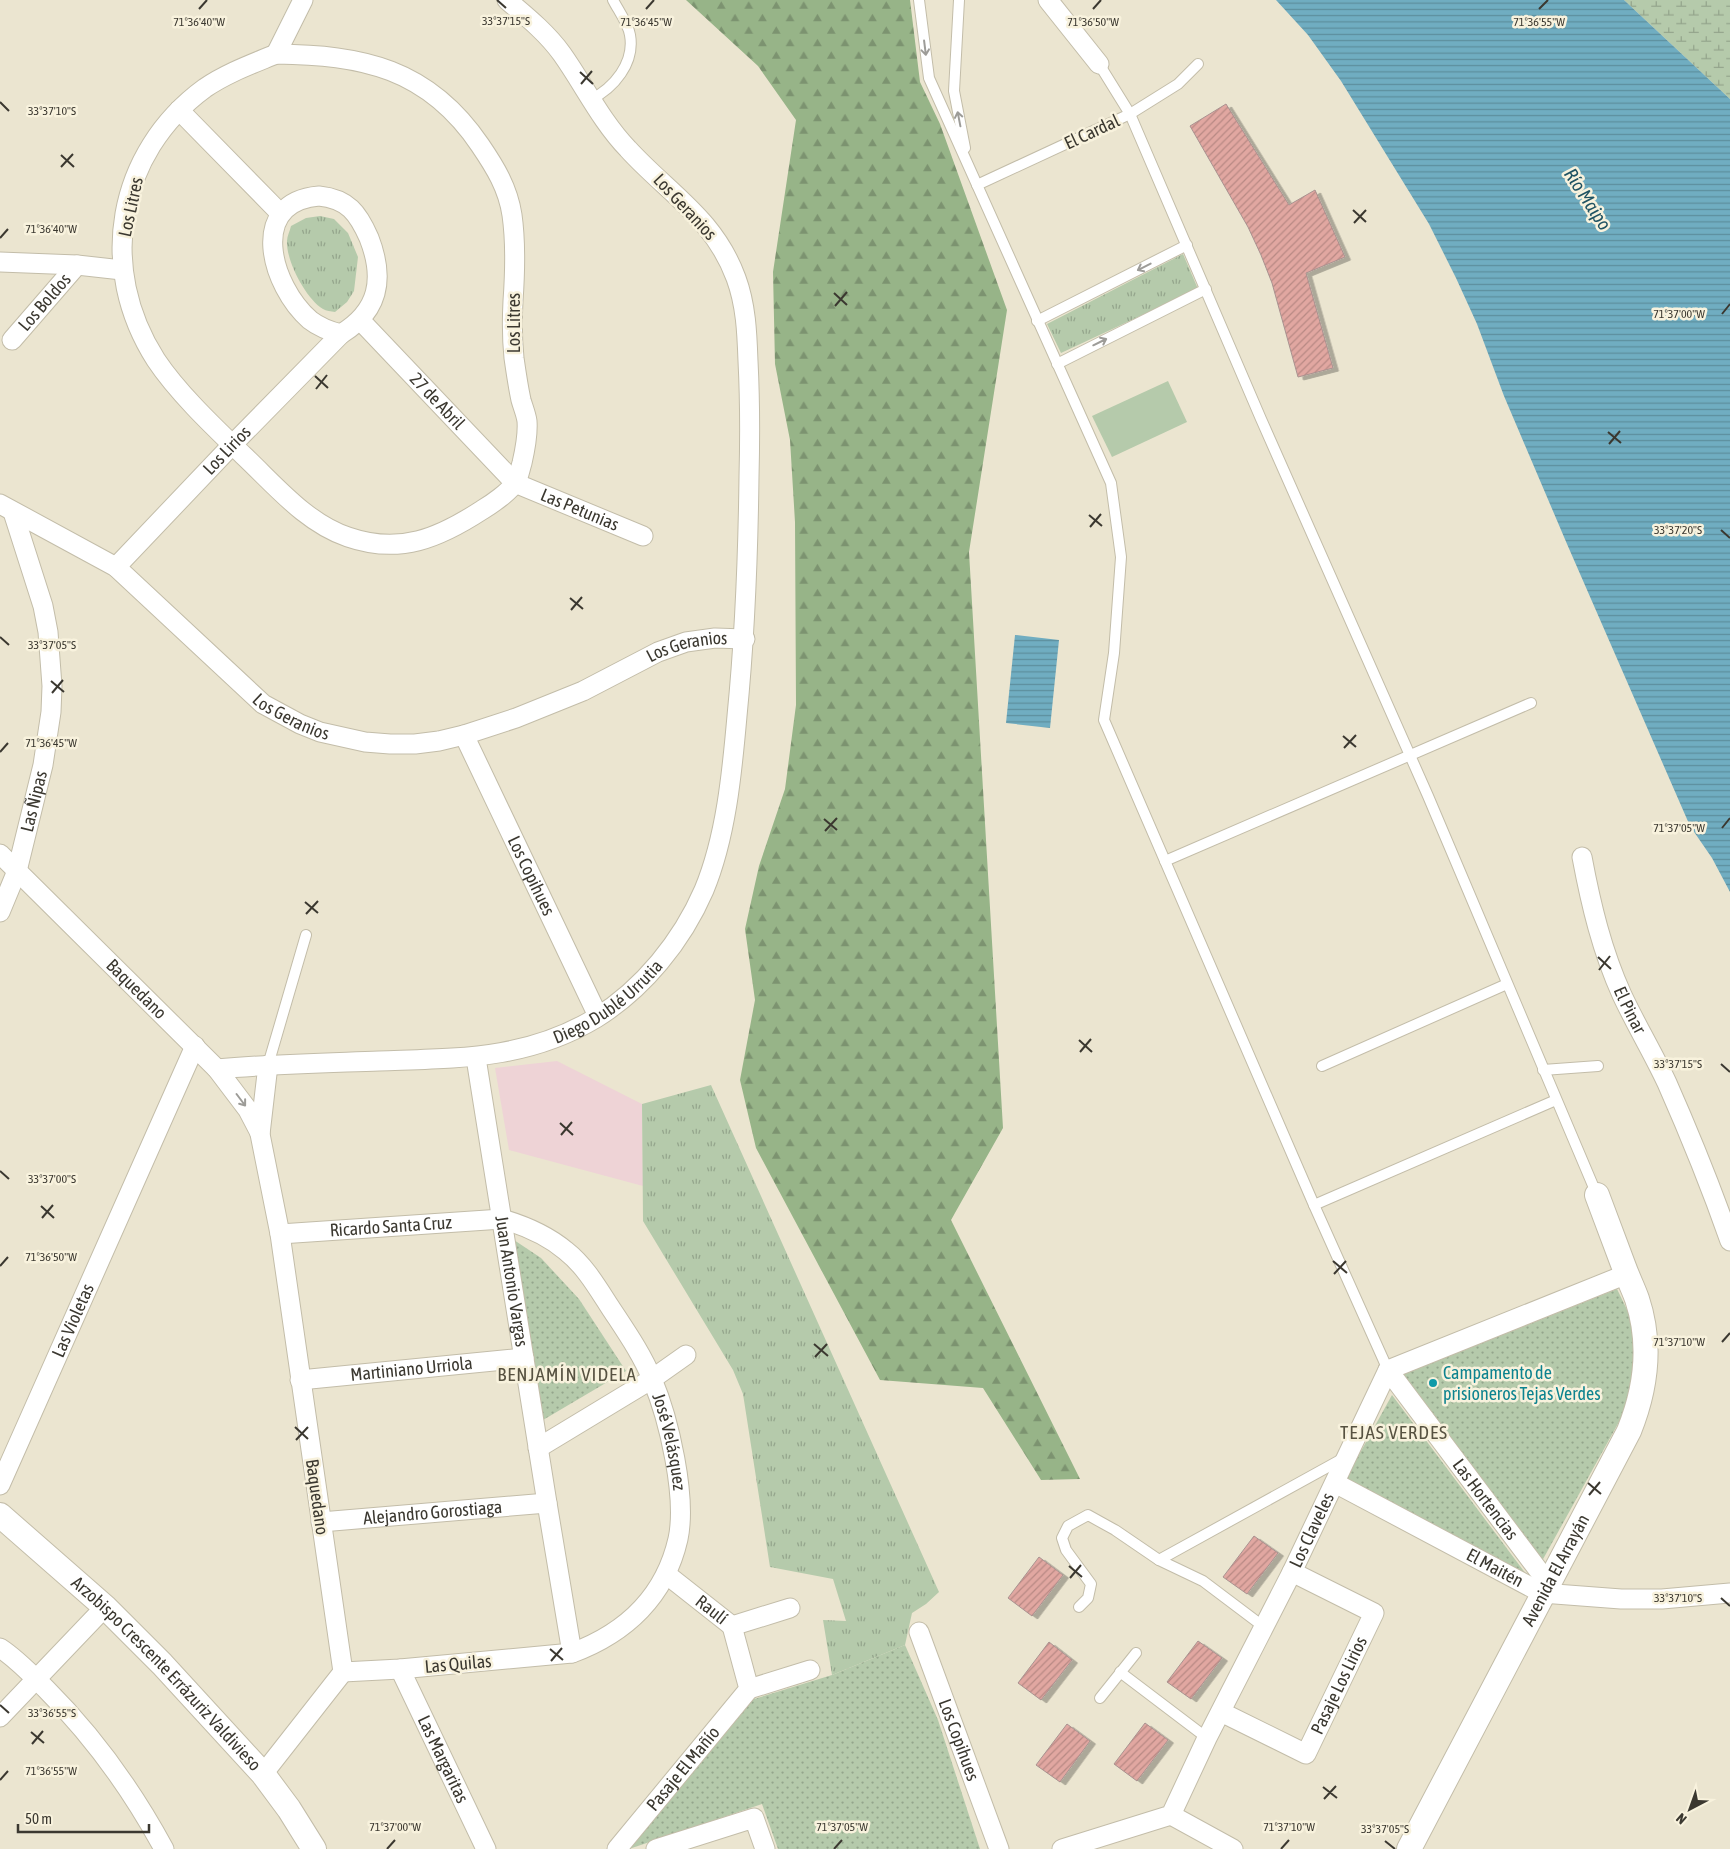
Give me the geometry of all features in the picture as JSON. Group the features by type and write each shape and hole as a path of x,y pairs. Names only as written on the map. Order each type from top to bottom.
{"street":[{"path":"276,54 303,0"},
{"name":"Los Geranios","path":"4,510 116,567 263,704 300,724 340,738 390,744 423,743 464,735 516,718 583,691 658,652 676,645 715,638 744,639 748,582 750,410 746,315 742,294 726,255 706,224 627,148 590,100 561,52 525,15 507,0"},
{"path":"1048,0 1099,64"},
{"name":"Los Litres","path":"276,54 307,54 366,62 405,77 440,99 471,131 498,173 507,193 512,216 515,265 512,338 516,373 527,422 524,453 515,483 492,504 460,525 434,537 403,544 368,542 350,538 318,523 304,512 232,445 178,388 156,359 134,316 122,270 123,224 134,178 153,141 179,110 206,88 231,73 276,54"},
{"path":"179,110 280,213"},
{"path":"319,196 339,200 355,212 361,220 375,255 378,278 373,301 360,320 341,334 330,332 311,321 298,307 281,280 272,247 274,229 280,213 298,200 319,196"},
{"name":"Los Boldos","path":"0,262 77,265 122,270"},
{"name":"Los Boldos","path":"12,340 77,265"},
{"name":"27 de Abril","path":"360,320 515,483"},
{"name":"Los Lirios","path":"116,567 341,334"},
{"name":"Las Petunias","path":"515,483 644,536"},
{"name":"Las Ñipas","path":"0,912 17,871 48,739 52,686 48,632 43,606 4,510"},
{"name":"Diego Dublé Urrutia","path":"217,1069 268,1065 476,1058 539,1045 598,1016 628,994 647,976 680,934 705,887 720,836 733,764 744,639"},
{"name":"Los Copihues","path":"464,735 598,1016"},
{"name":"Baquedano","path":"0,854 217,1069 248,1110 260,1134 280,1234 343,1672"},
{"name":"El Pinar","path":"1582,858 1593,910 1608,962 1622,995 1689,1132 1730,1241"},
{"name":"Las Violetas","path":"0,1485 195,1046"},
{"name":"Juan Antonio Vargas","path":"476,1058 572,1653"},
{"name":"Baquedano","path":"260,1134 268,1065"},
{"name":"Avenida El Arrayán","path":"1409,1849 1629,1431 1637,1410 1643,1389 1646,1367 1643,1323 1638,1301 1596,1195"},
{"name":"Ricardo Santa Cruz","path":"280,1234 502,1219"},
{"name":"José Velásquez","path":"502,1219 538,1232 553,1241 580,1264 626,1333 652,1379 669,1431 681,1501 678,1538 666,1574 650,1600 623,1627 607,1638 572,1653"},
{"path":"1388,1370 1627,1274"},
{"path":"538,1448 652,1379 686,1355"},
{"name":"Martiniano Urriola","path":"300,1380 524,1358"},
{"name":"Los Claveles","path":"1171,1815 1207,1738 1292,1572 1388,1370"},
{"name":"Las Hortencias","path":"1388,1370 1545,1588"},
{"name":"El Maitén","path":"1335,1483 1545,1588 1580,1597 1638,1599 1730,1593"},
{"name":"Alejandro Gorostiaga","path":"321,1522 547,1503"},
{"name":"Arzobispo Crescente Errázuriz Valdivieso","path":"0,1514 105,1607 162,1664 263,1774 289,1809 314,1849"},
{"name":"Pasaje Los Lirios","path":"1221,1712 1306,1754 1374,1613 1292,1572"},
{"name":"Raulí","path":"666,1574 732,1626 790,1608"},
{"path":"0,1717 105,1607"},
{"path":"732,1626 749,1690 810,1670"},
{"name":"Los Copihues","path":"919,1632 999,1849"},
{"path":"0,1648 36,1679 69,1713 111,1764 133,1795 164,1849"},
{"name":"Las Quilas","path":"343,1672 400,1669 572,1653"},
{"name":"Las Margaritas","path":"400,1669 486,1849"},
{"path":"263,1774 343,1672"},
{"name":"Pasaje El Mañío","path":"617,1849 749,1690"},
{"path":"1062,1849 1171,1815 1233,1849"},
{"path":"656,1849 754,1818 765,1849"}],"lane":[{"path":"590,100 609,89 616,81 622,72 629,52 630,33 613,0"},
{"path":"919,0 929,78 1056,364 1112,483 1122,557 1114,653 1104,720 1314,1205 1388,1370"},
{"path":"960,0 954,91 968,167"},
{"path":"1099,64 1130,114 1261,419 1410,755 1596,1195"},
{"name":"El Cardal","path":"977,185 1130,114 1178,84 1198,64"},
{"path":"1037,320 1187,246"},
{"path":"1056,364 1206,289"},
{"path":"1165,861 1530,703"},
{"path":"268,1065 306,934"},
{"path":"1322,1066 1507,984"},
{"path":"1543,1070 1598,1066"},
{"path":"1314,1205 1556,1100"},
{"path":"1159,1560 1347,1457"},
{"path":"1079,1607 1088,1598 1091,1584 1066,1550 1062,1538 1068,1526 1088,1515 1115,1530 1159,1560 1203,1581 1264,1627"},
{"path":"1100,1698 1136,1653"},
{"path":"1120,1672 1207,1738"}],"shaded area":[{"path":"557,1061 642,1104 643,1186 509,1150 495,1068"}],"green space":[{"path":"686,0 910,0 920,82 940,124 1007,310 969,552 1003,1128 951,1220 1080,1479 1041,1480 983,1388 880,1380 756,1148 740,1080 755,1000 745,929 759,866 785,789 796,705 795,522 790,440 775,364 773,272 796,120 758,66"},
{"path":"1624,0 1730,0 1730,99"},
{"path":"320,216 334,219 348,233 358,257 354,291 347,302 335,312 323,309 310,297 293,269 288,249 287,239 291,226 306,218"},
{"path":"1183,254 1198,289 1061,353 1047,324"},
{"path":"1168,381 1187,422 1112,457 1092,416"},
{"path":"711,1085 939,1592 912,1613 905,1645 832,1675 823,1620 846,1621 833,1579 770,1567 743,1394 733,1370 643,1221 642,1104"},
{"path":"514,1240 541,1258 579,1299 626,1371 538,1423"},
{"path":"1617,1289 1631,1318 1637,1365 1625,1411 1542,1561 1402,1375"},
{"path":"1392,1395 1529,1578 1345,1480"},
{"path":"905,1645 938,1720 980,1849 778,1849 762,1804 629,1849 751,1700 832,1675"}],"water":[{"name":"Río Maipo","path":"1276,0 1624,0 1730,99 1730,892 1712,858 1690,826 1504,396 1477,324 1429,224 1341,81 1308,35"},
{"path":"1015,635 1059,640 1050,728 1006,723"}],"building":[{"path":"1226,104 1289,205 1315,190 1345,257 1306,273 1333,368 1298,377 1272,283 1261,255 1248,227 1190,126"},
{"path":"1254,1536 1278,1553 1247,1594 1223,1577"},
{"path":"1039,1557 1063,1575 1032,1616 1008,1598"},
{"path":"1198,1641 1222,1658 1191,1699 1167,1682"},
{"path":"1049,1642 1072,1660 1041,1700 1018,1683"},
{"path":"1145,1723 1168,1740 1137,1781 1114,1764"},
{"path":"1067,1724 1090,1741 1060,1782 1036,1765"}],"place":[{"name":"Campamento de prisioneros Tejas Verdes","path":"1433,1383"}],"district":[{"name":"BENJAMÍN VIDELA","path":"567,1374"},
{"name":"TEJAS VERDES","path":"1394,1432"}]}
